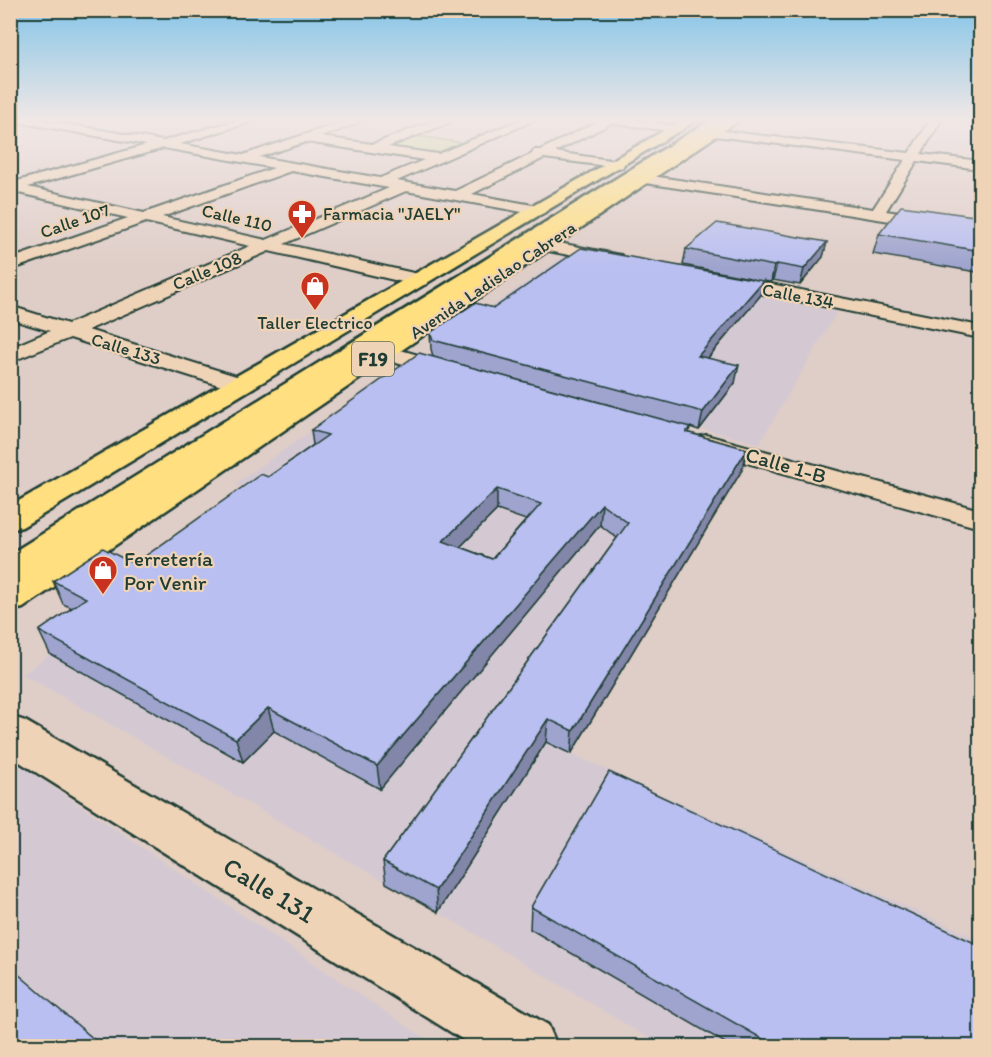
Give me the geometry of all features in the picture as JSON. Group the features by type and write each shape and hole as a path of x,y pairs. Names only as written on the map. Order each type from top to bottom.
{"main road":[{"name":"Avenida Ladislao Cabrera","path":"10,520 611,168"},
{"name":"Avenida Ladislao Cabrera","path":"10,545 643,168"},
{"name":"Avenida Ladislao Cabrera","path":"10,570 647,168"},
{"name":"Avenida Ladislao Cabrera","path":"10,599 659,168"}],"street":[{"path":"11,187 78,168"},
{"name":"Calle 107","path":"10,265 285,168"},
{"path":"297,168 539,210"},
{"path":"380,183 415,168"},
{"path":"456,196 512,168"},
{"path":"877,214 906,168"},
{"path":"645,179 981,230"},
{"name":"Calle 110","path":"11,187 420,280"},
{"name":"Calle 108","path":"10,356 403,187"},
{"path":"544,245 630,262"},
{"name":"Calle 134","path":"700,276 981,332"},
{"name":"Calle 133","path":"10,312 241,385"},
{"path":"383,352 475,378"},
{"name":"Calle 1-B","path":"682,436 981,519"},
{"name":"Calle 131","path":"10,734 527,1047"}],"shaded area":[{"path":"564,256 837,312 759,444 433,356 431,349"},
{"path":"396,372 742,470 572,754 980,940 980,1046 662,1046 438,912 23,674 265,496 235,484"},
{"path":"11,759 436,1046 11,1046"}],"green space":[{"path":"605,183 612,184 342,354 332,352"}],"building":[{"path":"901,206 981,217 981,251 879,234"},
{"path":"717,223 827,242 804,269 777,264 774,266 686,249"},
{"path":"581,248 763,281 698,356 739,365 703,412 433,340 430,333 475,303 494,308"},
{"path":"419,353 690,427 686,432 747,449 573,731 548,719 436,890 383,861 628,523 602,504 377,766 268,708 236,739 39,631 86,598 53,581 103,548 134,564 261,474 268,477 328,435 311,430","holes":["497,489 541,504 492,559 443,541"]},
{"path":"609,772 981,946 981,1047 777,1047 531,907"},
{"path":"10,967 103,1047 10,1047"}],"place":[{"name":"Farmacia \"JAELY\"","path":"302,240"},
{"name":"Taller Electrico","path":"315,312"},
{"name":"Ferretería Por Venir","path":"103,596"}]}
